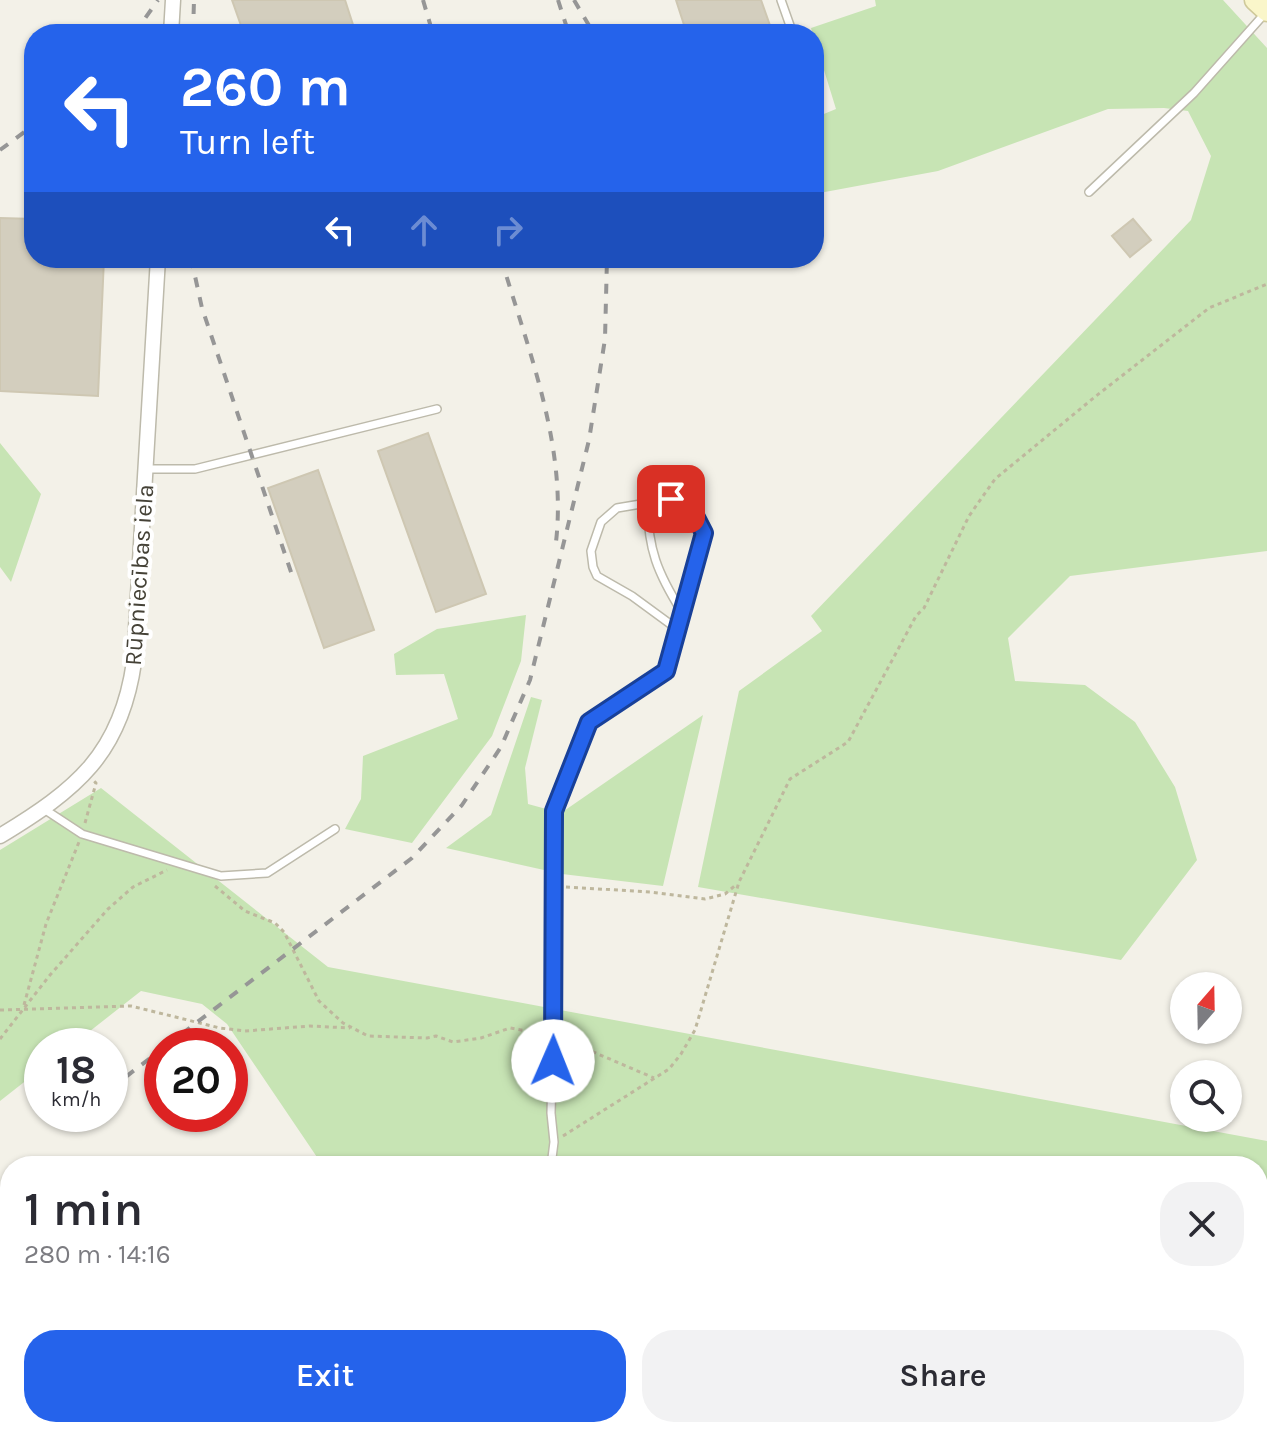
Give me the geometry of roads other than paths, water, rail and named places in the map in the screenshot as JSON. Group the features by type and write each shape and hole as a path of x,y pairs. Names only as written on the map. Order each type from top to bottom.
{"street":[{"path":"172,24 173,0"},
{"path":"1255,0 1267,11"},
{"name":"Rūpniecības iela","path":"0,836 44,809 86,773 115,729 132,680 157,268"}],"lane":[{"path":"781,0 789,24"},
{"path":"1089,192 1194,93 1267,11"},
{"path":"146,469 195,469 437,409"},
{"path":"552,1156 554,811 589,722 666,671 704,533 690,506 671,499 617,508 601,522 591,551 597,576 632,596 677,629"},
{"path":"648,503 647,531 661,580 682,612"},
{"path":"44,809 82,834 221,876 267,873 335,829"}],"railway":[{"path":"141,24 158,0"},
{"path":"193,24 194,0"},
{"path":"423,0 430,24"},
{"path":"558,0 566,24"},
{"path":"574,0 588,24"},
{"path":"0,150 24,132"},
{"path":"193,268 202,308 293,578"},
{"path":"504,268 551,434 558,506 556,542"},
{"path":"190,1028 412,858 462,805 501,747 530,680 589,440 605,339 607,268"},
{"path":"128,1075 144,1063"}]}
